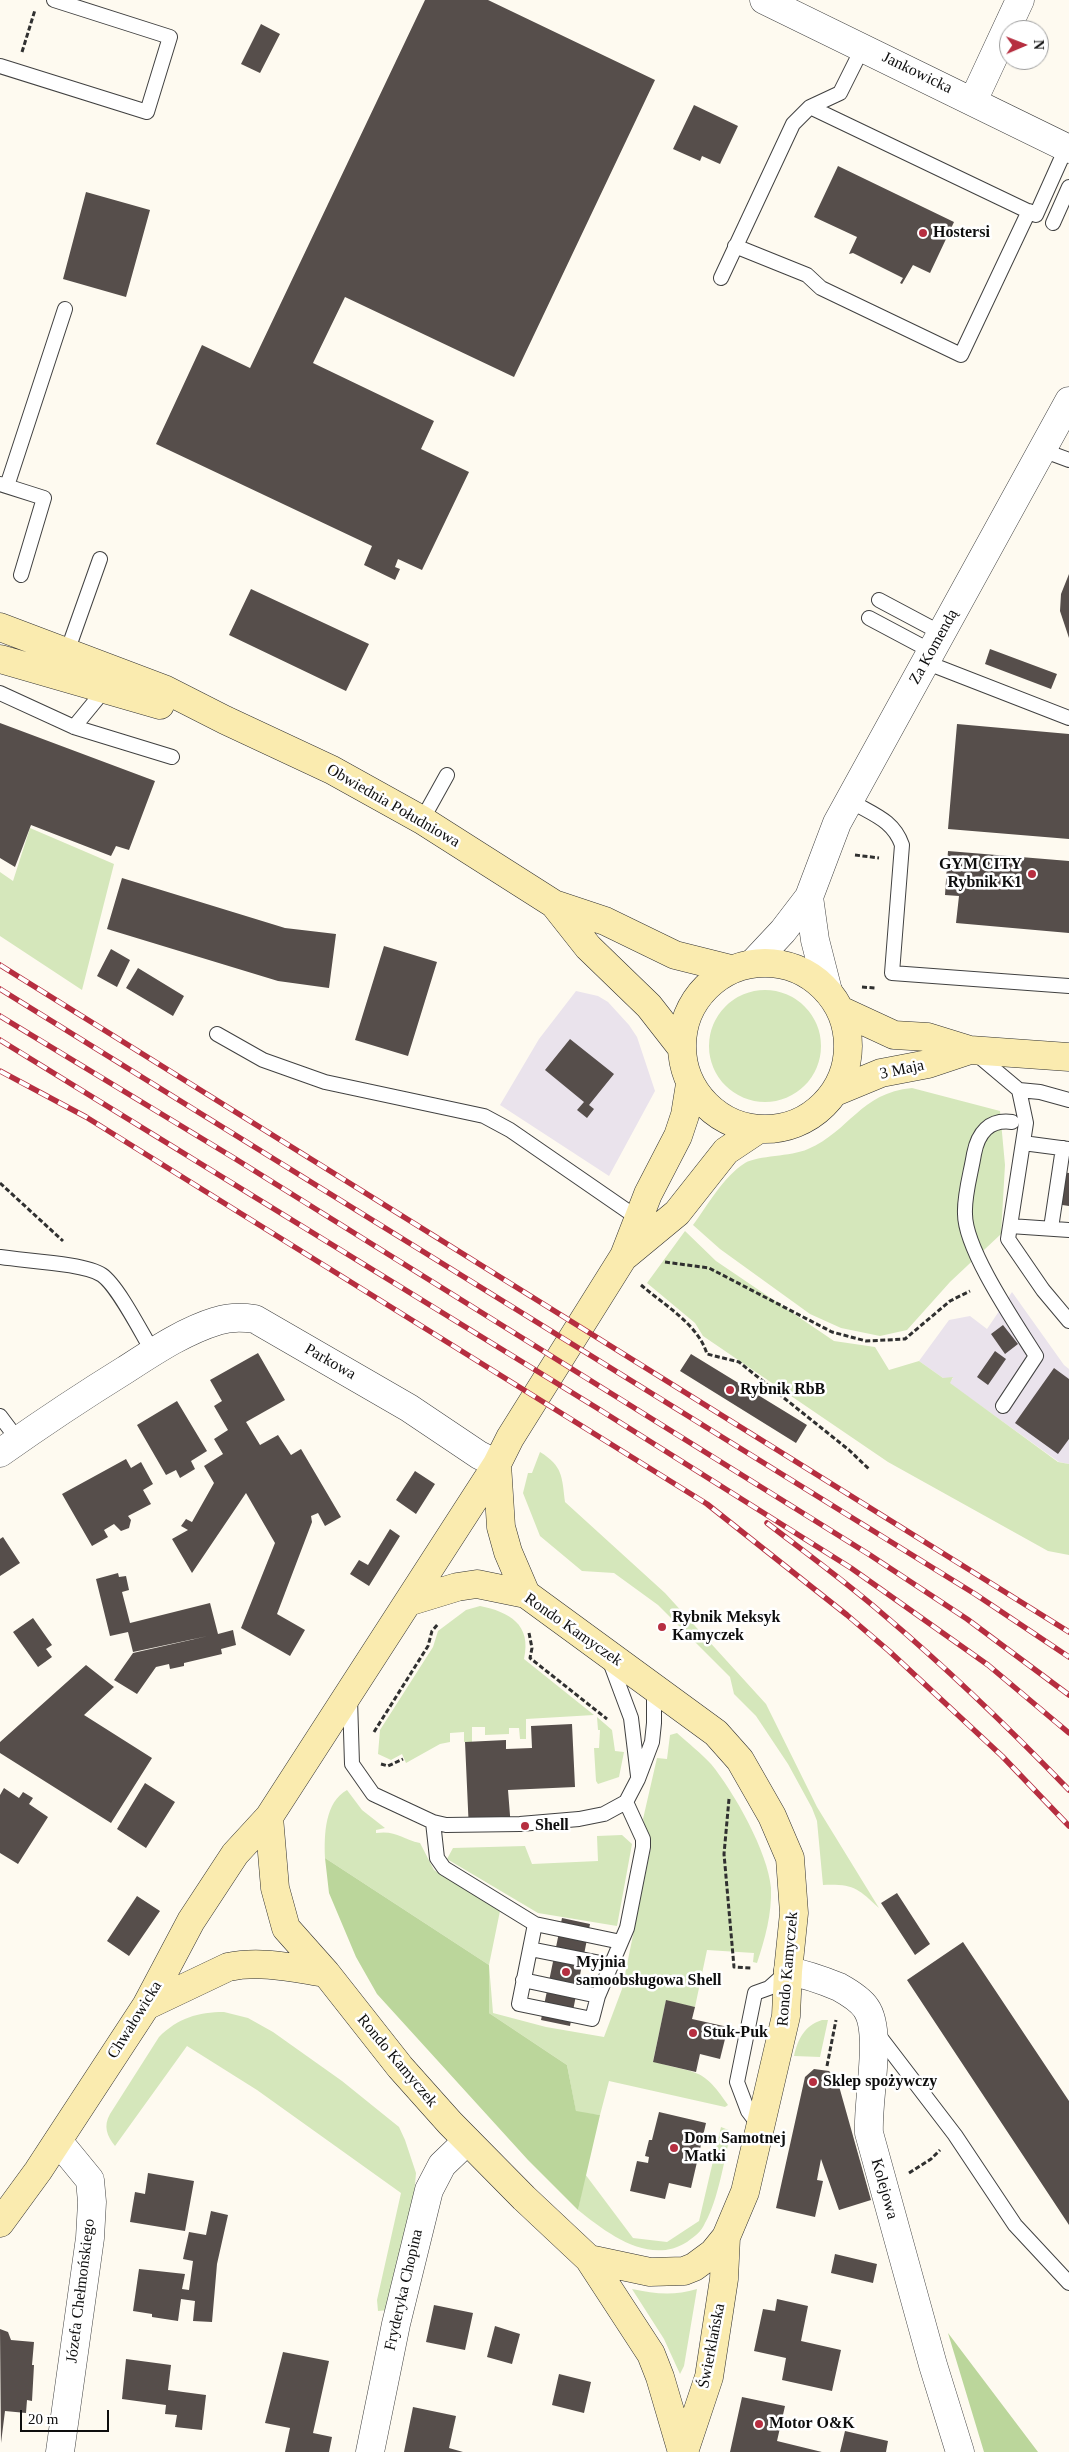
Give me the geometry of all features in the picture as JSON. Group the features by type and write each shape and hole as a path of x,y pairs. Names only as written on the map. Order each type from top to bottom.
{"main road":[{"name":"Obwiednia Południowa","path":"0,627 164,689 332,770 422,820 554,904 605,921 680,956 742,966"},
{"name":"Obwiednia Południowa","path":"0,659 225,720"},
{"name":"Obwiednia Południowa","path":"554,904 588,947 649,1006 681,1048"},
{"path":"772,962 791,966 809,975 834,1001 848,1040 847,1058 843,1075 835,1092 818,1110 799,1122 759,1129 736,1124 714,1112 704,1103 690,1084 683,1061 681,1048 682,1033 692,1005 710,982 742,966 772,962"},
{"name":"3 Maja","path":"834,1001 887,1033 928,1037 970,1050 1069,1057"},
{"name":"3 Maja","path":"835,1092 881,1073 928,1064 970,1050"},
{"path":"269,1817 497,1464 510,1438 624,1256 648,1194 678,1136 685,1116 690,1084"},
{"path":"624,1256 677,1213 726,1151 759,1129"},
{"path":"497,1464 501,1526 508,1552 526,1594"},
{"name":"Rondo Kamyczek","path":"269,1817 275,1888 286,1928 326,1973 394,2060 467,2140 524,2198 589,2259 650,2272 679,2272 703,2262 713,2253 726,2238 745,2192 786,2016 794,1913 790,1858 772,1816 750,1775 729,1746 702,1721 526,1594 477,1584 457,1587 408,1602"},
{"name":"Chwałowicka","path":"0,2223 58,2141 146,2006 191,1921 235,1854 269,1817"},
{"path":"146,2006 228,1968 241,1965 274,1965 326,1973"},
{"name":"Świerklańska","path":"683,2452 709,2377 724,2279 726,2238"},
{"path":"589,2259 651,2354 683,2452"}],"street":[{"name":"Jankowicka","path":"764,0 1068,148"},
{"path":"973,101 1020,0"},
{"name":"Za Komendą","path":"742,966 783,930 809,897 832,834 849,800 1069,401"},
{"name":"Za Komendą","path":"809,897 815,940 834,1001"},
{"name":"Parkowa","path":"9,1446 153,1352 218,1320 244,1317 254,1319 409,1408 472,1451 497,1464"},
{"name":"Kolejowa","path":"788,1971 816,1978 842,1989 859,2000 870,2016 873,2029 868,2124 873,2149 930,2356 960,2452"},
{"name":"Fryderyka Chopina","path":"370,2452 396,2324 429,2190 442,2165 467,2140"},
{"name":"Józefa Chełmońskiego","path":"58,2141 86,2173 91,2187 92,2202 90,2238 60,2452"}],"lane":[{"path":"0,66 147,112 170,37 54,0"},
{"path":"721,278 793,124 810,107 840,93 863,47"},
{"path":"810,107 1032,213"},
{"path":"735,246 807,275 821,288 961,355 1032,213 1068,148"},
{"path":"1053,223 1069,187"},
{"path":"22,575 44,498 4,485 65,309"},
{"path":"1042,450 1069,460"},
{"path":"67,652 100,559"},
{"path":"879,600 933,649"},
{"path":"869,618 1069,718"},
{"path":"74,726 106,688"},
{"path":"0,693 74,726 172,757"},
{"path":"422,820 447,775"},
{"path":"849,800 891,825 897,831 902,845 892,972 1069,986"},
{"path":"217,1034 263,1060 324,1082 484,1116 510,1130 639,1219"},
{"path":"970,1050 1019,1090 1040,1092 1069,1100"},
{"path":"1019,1090 1026,1122 1008,1239 1043,1290 1069,1321"},
{"path":"1003,1406 1036,1356 990,1280 968,1234 965,1214 977,1140 986,1127 994,1122 1012,1122"},
{"path":"1023,1143 1066,1148 1051,1228"},
{"path":"1010,1226 1069,1227"},
{"path":"0,1257 84,1269 102,1276 114,1290 153,1352"},
{"path":"0,1416 9,1446"},
{"path":"607,1653 631,1718 638,1779"},
{"path":"350,1690 351,1757 355,1768 373,1794 433,1822 446,1825 520,1824 579,1820 604,1814 626,1802 638,1779 652,1742 654,1686"},
{"path":"535,1924 519,2004 592,2019 598,1996 627,1928 644,1847 643,1839 626,1802"},
{"path":"433,1822 438,1858 444,1868 535,1924 621,1942"},
{"path":"530,1949 611,1965"},
{"path":"523,1980 598,1996"},
{"path":"873,2029 955,2136 1014,2225 1069,2283"}],"path":[{"path":"16,71 35,9"},
{"path":"854,855 902,860"},
{"path":"0,1182 76,1253 84,1269"},
{"path":"659,1261 709,1268 832,1332 866,1341 905,1339 950,1301 990,1280"},
{"path":"641,1285 692,1328 700,1337 707,1354 739,1362 849,1450 870,1470"},
{"path":"372,1740 374,1731 428,1646 432,1631 444,1620"},
{"path":"526,1626 531,1637 530,1658 612,1723"},
{"path":"378,1763 388,1766 403,1759"},
{"path":"731,1794 724,1854 734,1967 752,1968"},
{"path":"827,2066 836,2020"},
{"path":"884,2185 931,2160 955,2136"}],"shaded area":[{"path":"576,991 598,996 608,1002 629,1025 637,1037 655,1091 609,1176 500,1105 539,1039"},
{"path":"1012,1292 1064,1365 1069,1369 1069,1464 1059,1462 949,1383 953,1378 943,1378 919,1361 949,1320 970,1316 987,1329"}],"green space":[{"path":"30,828 114,864 82,990 0,936 0,872 13,881"},
{"path":"765,990 787,994 805,1006 817,1024 821,1046 817,1068 805,1086 787,1098 765,1102 743,1098 725,1086 713,1068 709,1046 713,1024 725,1006 743,994"},
{"path":"912,1088 1000,1111 1005,1165 1001,1234 950,1282 907,1330 880,1336 841,1328 810,1314 720,1249 693,1225 723,1183 745,1163 751,1160 801,1152 808,1149 835,1133 867,1105 880,1097 894,1091"},
{"path":"685,1231 716,1261 834,1341 875,1347 889,1370 919,1361 943,1378 953,1377 950,1383 1058,1462 1069,1464 1069,1555 1048,1551 888,1462 703,1336 695,1323 647,1283"},
{"path":"540,1452 553,1462 560,1473 565,1502 665,1593 766,1704 817,1807 879,1908 854,1889 842,1885 823,1885 817,1821 812,1808 788,1764 756,1716 734,1694 730,1677 658,1605 614,1573 582,1571 540,1536 523,1493 528,1473 532,1473"},
{"path":"480,1606 509,1616 516,1622 525,1637 524,1659 594,1715 526,1719 526,1739 520,1739 519,1728 509,1728 509,1734 485,1735 485,1727 472,1727 472,1742 464,1742 464,1732 450,1733 450,1742 440,1744 406,1763 402,1754 391,1760 378,1754 380,1730 433,1647 438,1631 466,1610"},
{"path":"597,1717 612,1730 615,1751 624,1752 619,1777 598,1784 596,1781 594,1748 599,1748 600,1730 598,1730"},
{"path":"677,1733 711,1764 730,1790 749,1823 764,1857 771,1888 767,1926 757,1963 753,1962 754,1953 707,1950 695,2007 666,2001 653,2061 688,2070 703,2077 711,2083 728,2105 725,2107 609,2081 600,2115 576,2112 567,2065 489,2013 489,1965 493,2013 546,2027 604,2037 622,1989 651,1847 643,1819 657,1758 667,1759 670,1735"},
{"path":"347,1790 362,1810 385,1828 376,1830 376,1833 394,1834 420,1843 434,1870 500,1911 489,1965 325,1858 327,1820 334,1802 340,1795"},
{"path":"622,1835 632,1844 617,1926 538,1913 447,1859 453,1848 525,1846 532,1864 598,1861 597,1836"},
{"path":"325,1858 489,1965 489,2013 567,2065 576,2111 600,2115 578,2210 528,2160 377,1994 356,1957 329,1893"},
{"path":"224,2012 248,2018 273,2032 342,2081 399,2127 416,2173 414,2196 389,2310 378,2311 377,2300 401,2193 257,2090 187,2046 115,2146 110,2138 106,2127 108,2118 159,2037 166,2030 189,2017 206,2013"},
{"path":"822,2020 828,2020 820,2057 794,2056 806,2030"},
{"path":"721,2127 731,2131 714,2203 698,2234 687,2242 673,2248 658,2250 629,2244 615,2237 578,2210 585,2174 633,2238 667,2242 699,2221"},
{"path":"632,2289 664,2294 697,2289 684,2366 680,2374 664,2339"},
{"path":"948,2333 1038,2452 984,2452"}],"building":[{"path":"425,0 488,0 655,80 514,377 345,297 313,363 434,421 421,449 469,472 422,570 398,559 395,567 400,569 395,580 364,565 372,546 156,444 202,345 250,368"},
{"path":"261,24 280,34 260,73 241,64"},
{"path":"694,105 738,126 720,164 702,156 700,161 673,149"},
{"path":"838,166 954,222 930,273 913,265 902,284 900,283 903,278 853,253 849,254 857,237 814,217"},
{"path":"86,192 150,210 126,297 63,279"},
{"path":"1069,574 1069,638 1060,611 1061,594"},
{"path":"251,589 369,644 346,691 229,635"},
{"path":"990,649 1057,674 1051,689 985,664"},
{"path":"0,723 155,781 129,850 116,846 111,856 31,825 15,867 0,858"},
{"path":"957,724 1069,734 1069,839 948,829"},
{"path":"948,851 1069,861 1069,933 956,923 959,896 945,895"},
{"path":"122,878 285,928 336,934 329,988 278,981 107,929"},
{"path":"384,946 437,962 408,1056 355,1040"},
{"path":"111,949 130,960 117,987 97,976"},
{"path":"138,968 184,996 173,1016 126,988"},
{"path":"570,1039 614,1074 589,1105 594,1109 587,1118 577,1110 584,1102 545,1070"},
{"path":"1053,1171 1069,1173 1069,1206 1049,1203"},
{"path":"1003,1325 1018,1344 1005,1354 991,1334"},
{"path":"995,1351 1006,1359 988,1385 977,1377"},
{"path":"258,1353 285,1400 246,1422 260,1445 278,1435 291,1455 301,1449 341,1517 325,1526 318,1513 311,1516 312,1522 277,1614 305,1630 290,1656 241,1628 275,1543 246,1493 192,1573 172,1539 188,1530 181,1526 186,1519 192,1522 214,1483 204,1466 223,1454 214,1439 228,1430 214,1406 222,1401 210,1380"},
{"name":"Rybnik RbB","path":"691,1354 807,1425 796,1443 680,1371"},
{"path":"1054,1368 1069,1379 1069,1439 1058,1454 1015,1423"},
{"path":"177,1401 207,1451 191,1461 195,1469 180,1478 176,1470 166,1475 137,1425"},
{"path":"126,1459 131,1468 141,1462 153,1484 143,1490 151,1504 128,1516 131,1520 129,1528 121,1531 114,1524 104,1530 108,1537 92,1546 62,1494"},
{"path":"415,1471 435,1484 416,1514 396,1500"},
{"path":"390,1529 400,1536 369,1586 350,1574 359,1560 368,1565"},
{"path":"3,1537 20,1563 0,1576 0,1539"},
{"path":"118,1573 119,1577 126,1576 129,1590 122,1592 130,1623 210,1603 218,1634 233,1630 236,1645 221,1649 222,1654 184,1663 184,1666 170,1669 169,1664 156,1667 137,1694 114,1680 133,1653 208,1636 133,1652 128,1632 110,1636 96,1579"},
{"path":"33,1618 52,1645 46,1649 52,1657 38,1667 13,1632"},
{"path":"86,1665 114,1687 84,1715 152,1758 111,1823 0,1753 0,1742"},
{"path":"572,1724 575,1787 508,1790 511,1828 469,1831 465,1742 506,1740 506,1749 532,1748 531,1726"},
{"path":"145,1783 175,1802 146,1848 117,1829"},
{"path":"4,1788 19,1798 23,1792 33,1798 29,1804 48,1817 18,1864 0,1853 0,1795"},
{"path":"897,1893 930,1944 915,1955 881,1903"},
{"path":"137,1896 160,1911 129,1956 107,1941"},
{"name":"Myjnia samoobsługowa Shell","path":"562,1918 590,1924 570,2026 541,2020"},
{"path":"963,1942 1069,2101 1069,2225 907,1980"},
{"name":"Stuk-Puk","path":"666,2000 695,2007 692,2019 728,2027 720,2059 700,2054 696,2072 653,2062"},
{"path":"814,2069 829,2071 837,2079 871,2200 839,2210 821,2159 817,2180 823,2181 815,2217 776,2208 805,2077"},
{"name":"Dom Samotnej Matki","path":"659,2112 706,2123 691,2188 669,2183 665,2199 630,2191 637,2161 648,2163 649,2157 645,2156 649,2140 652,2140"},
{"path":"148,2173 194,2181 185,2231 130,2222 135,2192 145,2194"},
{"path":"211,2211 228,2215 217,2264 212,2322 193,2321 195,2301 181,2299 178,2321 152,2317 152,2314 133,2311 139,2269 185,2274 182,2289 189,2290 193,2261 183,2259 189,2232 206,2235"},
{"path":"835,2254 877,2264 873,2283 831,2273"},
{"path":"777,2299 808,2306 801,2341 841,2350 832,2391 782,2380 786,2358 754,2351 763,2309 775,2311"},
{"path":"434,2305 473,2313 465,2350 426,2342"},
{"path":"495,2326 520,2334 512,2364 487,2357"},
{"path":"0,2329 8,2332 11,2340 34,2342 32,2401 27,2400 26,2413 5,2411 1,2443"},
{"path":"283,2352 329,2361 313,2433 332,2437 329,2452 285,2452 290,2428 265,2423"},
{"path":"126,2359 171,2365 168,2390 206,2395 202,2430 175,2427 177,2415 165,2414 166,2405 122,2399"},
{"path":"559,2374 591,2382 584,2413 552,2405"},
{"name":"Motor O&K","path":"742,2397 785,2406 777,2441 822,2452 730,2452"},
{"path":"413,2407 456,2416 449,2448 463,2452 404,2452"},
{"path":"845,2431 888,2441 886,2452 840,2452"}],"railway":[{"path":"0,965 1069,1632"},
{"path":"0,989 975,1594 1069,1657"},
{"path":"0,1016 234,1158 870,1555 967,1619 1069,1695"},
{"path":"0,1040 597,1408 851,1568 988,1665 1069,1733"},
{"path":"0,1071 86,1117 707,1504 847,1615 889,1651 1002,1756 1069,1826"},
{"path":"767,1523 855,1591 932,1657 979,1700 1069,1790"}],"place":[{"name":"Hostersi","path":"923,233"},
{"name":"GYM CITY Rybnik K1","path":"1032,874"},
{"name":"Rybnik RbB","path":"730,1390"},
{"name":"Rybnik Meksyk Kamyczek","path":"662,1627"},
{"name":"Shell","path":"525,1826"},
{"name":"Myjnia samoobsługowa Shell","path":"566,1972"},
{"name":"Stuk-Puk","path":"693,2033"},
{"name":"Sklep spożywczy","path":"813,2082"},
{"name":"Dom Samotnej Matki","path":"674,2148"},
{"name":"Motor O&K","path":"759,2424"}]}
